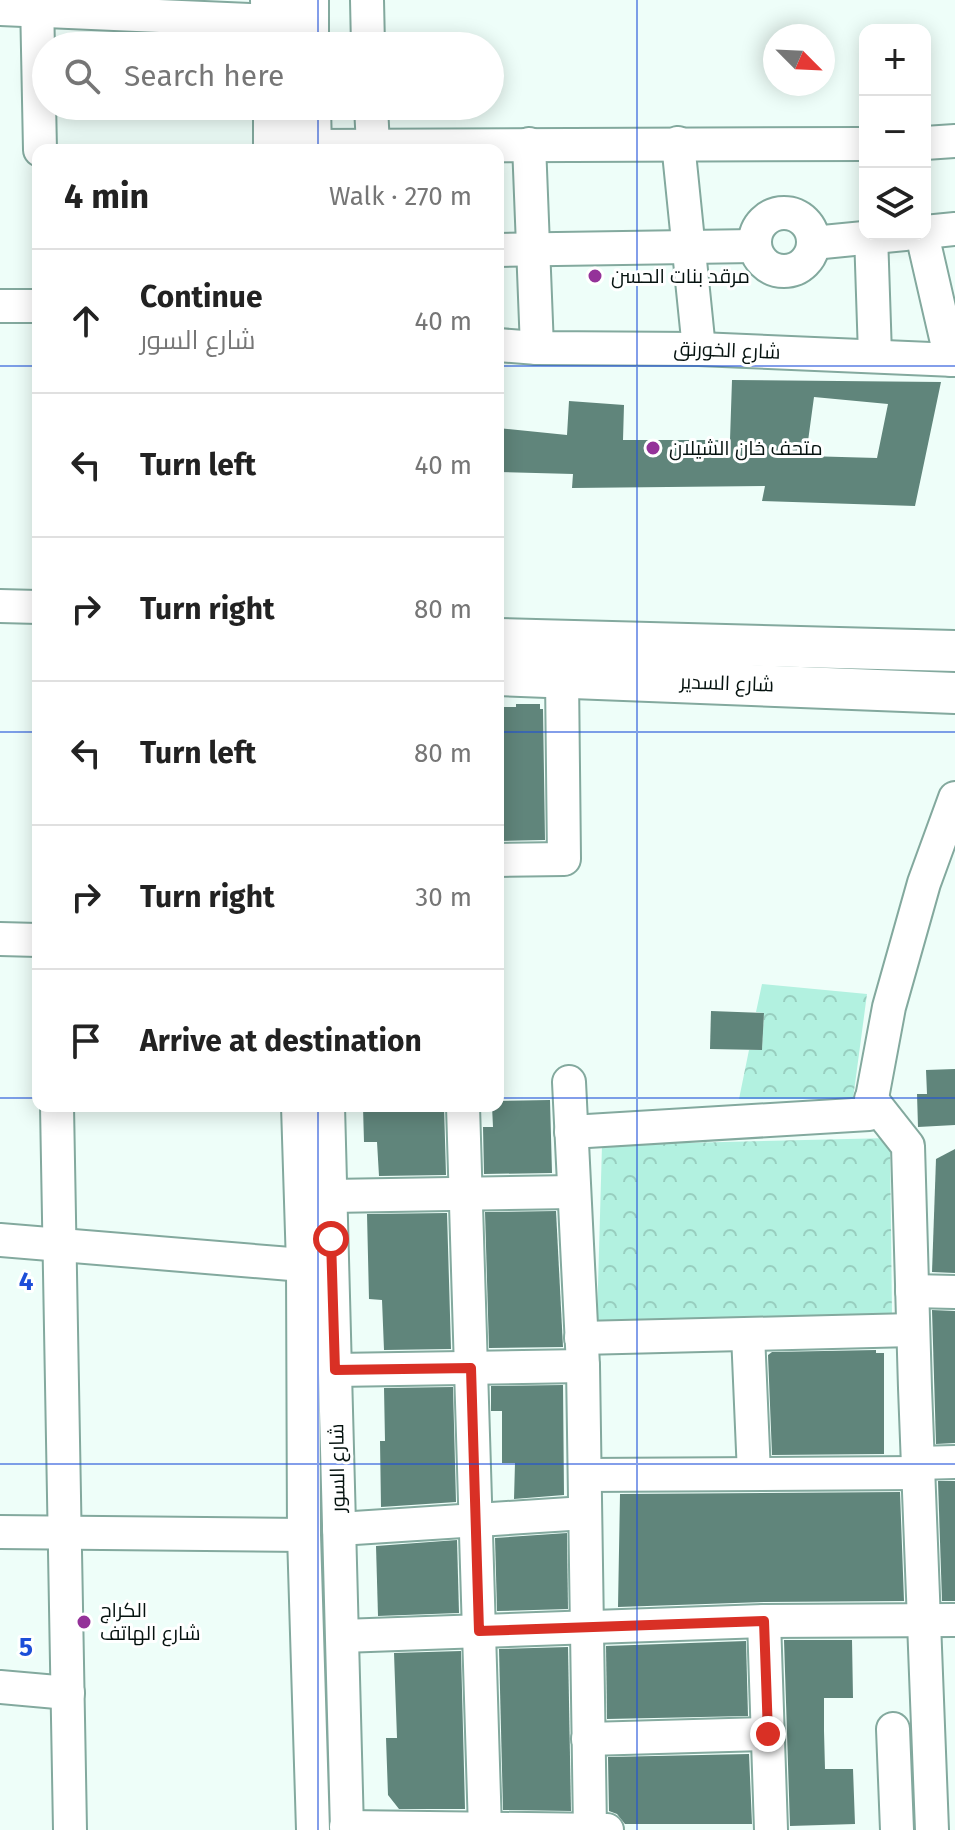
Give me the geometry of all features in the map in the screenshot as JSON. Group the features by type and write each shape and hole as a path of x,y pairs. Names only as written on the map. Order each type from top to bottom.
{"main road":[{"path":"308,0 308,32"},
{"path":"282,120 296,144"},
{"path":"300,144 306,120"},
{"name":"شارع السدير","path":"504,640 736,664 955,693"},
{"name":"شارع السدير","path":"504,675 562,677 955,651"}],"street":[{"path":"367,0 368,32"},
{"path":"37,4 38,32"},
{"path":"0,9 37,4 272,22"},
{"path":"39,120 40,144"},
{"path":"372,120 373,144"},
{"path":"931,143 955,141"},
{"path":"678,143 699,349"},
{"path":"504,144 859,144"},
{"path":"529,144 537,348"},
{"path":"782,213 801,218 812,233 813,243 806,261 790,272 771,269 763,263 754,246 764,220 782,213"},
{"path":"931,232 955,229"},
{"path":"813,243 859,237"},
{"path":"871,240 875,355"},
{"path":"926,240 953,360"},
{"path":"504,250 754,246"},
{"path":"0,306 32,306"},
{"name":"شارع الخورنق","path":"504,345 699,349 953,360"},
{"path":"0,606 32,607"},
{"path":"504,860 564,859 562,677"},
{"path":"571,1132 869,1114 893,993 924,883 955,798"},
{"path":"0,939 32,940"},
{"path":"569,1082 582,1352 590,1830"},
{"path":"871,1099 908,1146 918,1468 939,1620 932,1830"},
{"path":"57,1112 70,1830"},
{"name":"شارع السور","path":"298,1112 303,1265 304,1535 313,1830"},
{"name":"شارع السور","path":"328,1112 346,1828"},
{"path":"463,1112 485,1829"},
{"path":"330,1196 574,1192"},
{"path":"0,1240 303,1265"},
{"path":"912,1291 955,1292"},
{"path":"335,1370 471,1368 748,1334 913,1330"},
{"path":"748,1334 754,1474"},
{"path":"585,1475 754,1474 918,1468 955,1462"},
{"path":"339,1529 585,1513"},
{"path":"0,1532 304,1535"},
{"path":"342,1636 764,1621 939,1620"},
{"path":"764,1621 771,1830"},
{"path":"0,1687 68,1693"},
{"path":"893,1729 897,1830"},
{"path":"588,1739 768,1734"},
{"path":"346,1828 607,1830"}],"green space":[{"path":"762,984 867,994 853,1099 739,1099 749,1050 762,1050 764,1013 756,1012"},
{"path":"890,1138 892,1316 597,1321 602,1145"}],"building":[{"name":"متحف خان الشيلان","path":"732,380 941,382 915,506 762,501 765,486 572,488 573,474 504,472 504,429 567,435 569,401 624,405 623,440 730,440","holes":["814,397 888,404 877,458 806,456"]},
{"path":"516,704 540,704 540,709 543,709 545,840 504,841 504,707 516,707"},
{"path":"711,1011 764,1013 762,1050 710,1049"},
{"path":"955,1069 955,1125 918,1127 917,1094 927,1094 926,1070"},
{"path":"550,1100 552,1173 484,1174 483,1127 493,1127 492,1112 504,1112 504,1101"},
{"path":"363,1112 444,1112 446,1175 379,1176 377,1142 364,1142"},
{"path":"955,1149 955,1273 932,1272 936,1159"},
{"path":"556,1211 563,1347 489,1348 485,1212"},
{"path":"447,1213 451,1349 384,1350 382,1300 369,1299 367,1214"},
{"path":"932,1310 955,1311 955,1443 936,1444"},
{"path":"876,1350 876,1353 884,1353 884,1454 772,1455 768,1355 772,1352"},
{"path":"563,1385 564,1495 514,1499 515,1463 502,1463 502,1411 491,1411 491,1386"},
{"path":"453,1387 456,1502 381,1507 380,1441 385,1441 384,1388"},
{"path":"938,1481 955,1481 955,1601 942,1601"},
{"path":"900,1492 904,1601 618,1607 620,1494"},
{"path":"567,1533 568,1609 497,1611 495,1538"},
{"path":"457,1540 459,1613 378,1616 376,1546"},
{"path":"784,1640 852,1640 853,1698 824,1698 824,1731 825,1769 853,1769 855,1824 790,1826"},
{"path":"746,1641 748,1716 607,1719 606,1646"},
{"path":"568,1647 571,1811 503,1810 499,1649"},
{"path":"461,1651 465,1809 399,1809 388,1795 386,1738 397,1738 394,1653"},
{"path":"749,1754 752,1824 625,1824 617,1814 609,1811 608,1757"}],"place":[{"name":"مرقد بنات الحسن","path":"595,276"},
{"name":"متحف خان الشيلان","path":"653,448"},
{"name":"الكراج شارع الهاتف","path":"84,1622"}],"route":[{"path":"331,1239 335,1370 471,1368 479,1631 764,1621 768,1734"}]}
